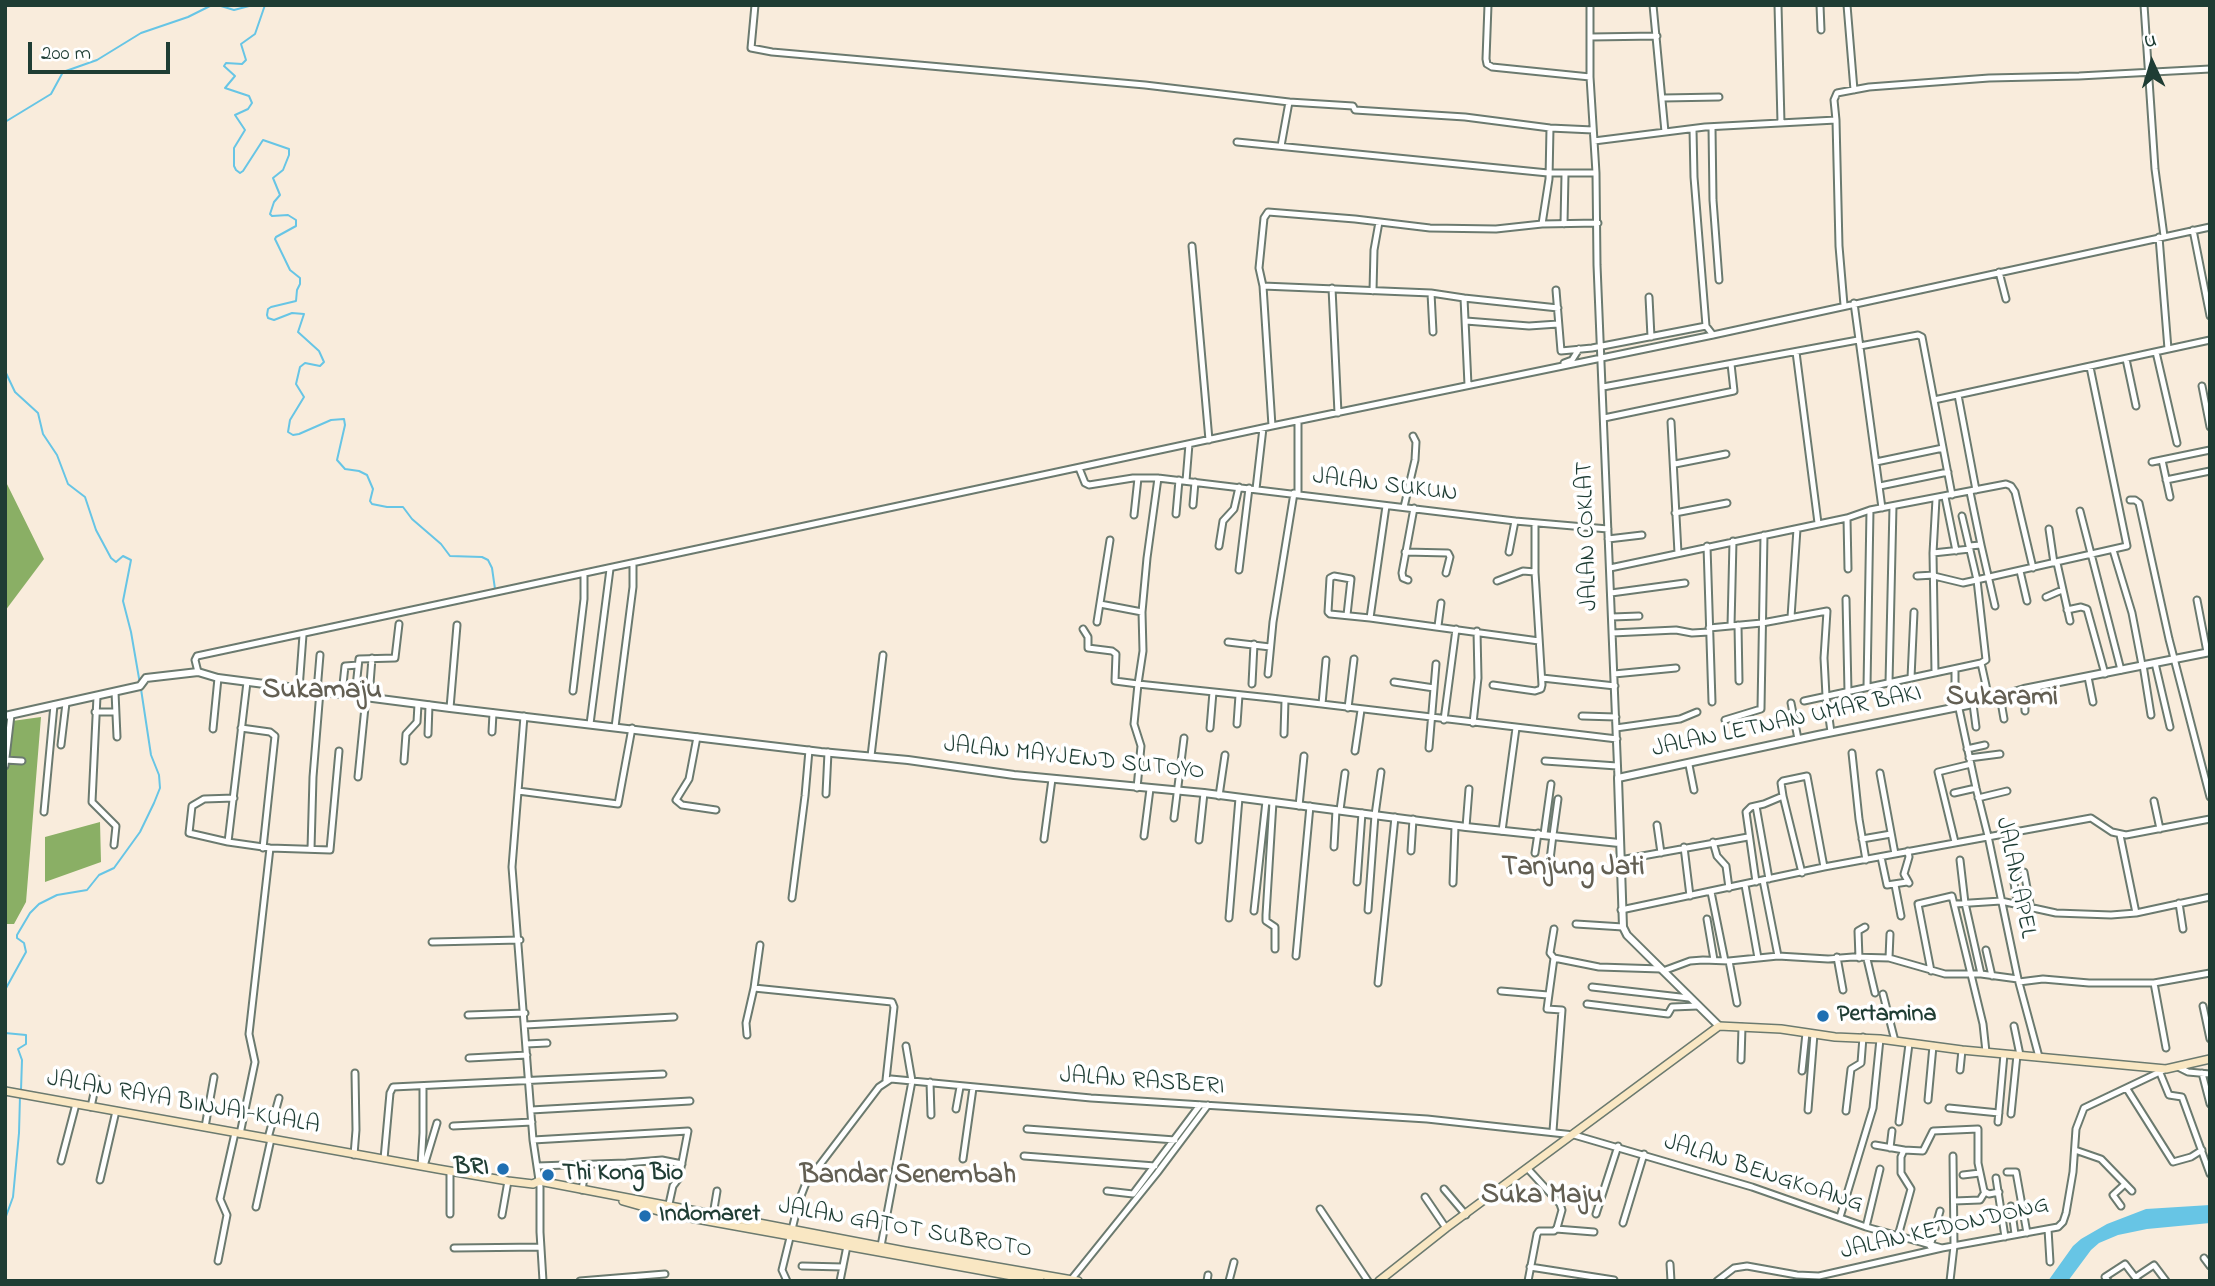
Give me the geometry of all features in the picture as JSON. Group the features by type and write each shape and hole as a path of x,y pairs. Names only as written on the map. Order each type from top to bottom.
{"main road":[{"path":"1379,1281 1718,1026 1880,1038 1909,1044 2163,1071 2210,1059"},
{"name":"JALAN RAYA BINJAI-KUALA","path":"10,1092 354,1155"},
{"name":"JALAN GATOT SUBROTO","path":"354,1155 618,1197 668,1210 713,1214 791,1233 1073,1280"},
{"path":"537,1184 618,1197"},
{"path":"668,1210 1040,1281"}],"street":[{"path":"755,5 751,48 884,63 1353,106 1356,110 1465,117 1550,130 1593,130"},
{"path":"1488,5 1486,59 1489,65 1526,72 1590,76"},
{"name":"JALAN COKLAT","path":"1590,5 1590,76 1598,223 1597,265 1623,927"},
{"path":"1653,5 1665,132"},
{"path":"1778,5 1781,123"},
{"path":"1820,5 1821,30"},
{"path":"1847,5 1854,90"},
{"path":"2144,5 2168,349"},
{"path":"1591,37 1657,36"},
{"path":"1844,305 1839,246 1834,100 1837,93 1989,78 2210,69"},
{"path":"1663,98 1720,97"},
{"path":"1281,146 1289,102"},
{"path":"1594,141 1712,127 1836,120"},
{"path":"1712,127 1713,200 1719,281"},
{"path":"1693,129 1694,177 1706,326 1713,335"},
{"path":"1542,224 1549,179 1550,130"},
{"path":"1237,142 1548,173 1596,173"},
{"path":"1564,224 1565,174"},
{"path":"1272,426 1263,286 1259,268 1264,218 1268,212 1430,228 1482,230 1542,224 1598,223"},
{"path":"1373,291 1374,250 1380,222"},
{"path":"5,766 8,716 140,687 146,678 198,672 195,660 197,656 1272,426 1602,359 2210,226"},
{"path":"2193,230 2210,316"},
{"path":"1192,246 1209,440"},
{"path":"1999,272 2006,299"},
{"path":"1263,286 1431,293 1558,308"},
{"path":"1332,288 1338,413"},
{"path":"1556,290 1561,351 1706,326"},
{"path":"1431,293 1433,332"},
{"path":"1648,297 1651,337"},
{"path":"1464,298 1468,385"},
{"path":"1854,303 1882,508"},
{"path":"1465,321 1529,326 1558,324"},
{"path":"1603,387 1796,352 1921,335 1952,495"},
{"path":"1934,400 2210,340"},
{"path":"1523,375 1568,362 1579,349"},
{"path":"1796,352 1818,523"},
{"path":"2156,352 2177,443"},
{"path":"2126,359 2136,406"},
{"path":"1604,418 1734,391 1731,365"},
{"path":"1917,576 1934,575 1963,583 2127,546 2090,367"},
{"path":"2202,386 2210,428"},
{"path":"1958,395 1981,545 1995,606"},
{"path":"1268,674 1270,647 1296,493 1298,421"},
{"path":"1671,422 1678,553"},
{"path":"1239,570 1263,428"},
{"path":"1404,507 1415,460 1416,444 1412,436"},
{"path":"1176,514 1189,444"},
{"path":"1876,462 1943,448"},
{"path":"2152,462 2210,450"},
{"path":"1675,464 1726,454"},
{"path":"2162,460 2170,498"},
{"name":"JALAN SUKUN","path":"1079,468 1084,483 1089,485 1158,478 1515,521 1608,529"},
{"path":"2166,480 2210,471"},
{"path":"1880,486 1948,472"},
{"path":"1134,515 1138,478"},
{"path":"1137,788 1141,746 1134,724 1143,651 1142,612 1158,478"},
{"path":"1193,505 1195,482"},
{"path":"1610,568 1847,518 1870,510 2006,484 2014,489 2033,568"},
{"path":"1219,546 1223,521 1234,509 1238,487"},
{"path":"1945,497 1956,551"},
{"path":"1935,673 1933,553 1936,499"},
{"path":"2130,500 2139,503 2210,797"},
{"path":"1675,513 1727,503"},
{"path":"1370,618 1386,506"},
{"path":"1889,683 1893,506"},
{"path":"1408,580 1402,576 1414,508"},
{"path":"1867,687 1870,510"},
{"path":"2080,511 2121,670"},
{"path":"1804,701 1981,663 1987,658 1977,580 1962,516"},
{"path":"1847,518 1848,569"},
{"path":"1510,551 1515,521"},
{"path":"1493,685 1539,691 1542,678 1535,572 1535,523"},
{"path":"1935,527 1951,529"},
{"path":"1791,617 1797,528"},
{"path":"2049,529 2070,621"},
{"path":"1608,539 1642,535"},
{"path":"1725,720 1761,709 1764,535"},
{"path":"1097,622 1110,540"},
{"path":"1733,541 1734,625 1739,681"},
{"path":"1933,553 1981,545"},
{"path":"1707,546 1712,702"},
{"path":"2113,550 2132,613 2151,715"},
{"path":"1405,552 1448,553 1450,557 1446,573"},
{"path":"615,727 633,587 633,564"},
{"path":"590,724 610,569"},
{"path":"2020,571 2027,601"},
{"path":"1497,581 1523,572 1535,572"},
{"path":"573,691 584,599 584,575"},
{"path":"1348,615 1351,579 1331,577 1327,610 1330,614 1539,641"},
{"path":"1611,593 1685,583"},
{"path":"2046,597 2063,590"},
{"path":"1846,599 1848,692"},
{"path":"2197,600 2208,652"},
{"path":"1438,626 1441,603"},
{"path":"1100,604 1142,612"},
{"path":"2067,610 2081,607 2087,609 2105,674"},
{"path":"1612,634 1676,630 1692,633 1827,612 1824,657 1831,732"},
{"path":"1912,678 1914,612"},
{"path":"1612,617 1639,616"},
{"path":"355,696 360,659 395,658 399,624"},
{"path":"450,708 457,625"},
{"path":"1083,629 1088,637 1088,648 1116,654 1115,681 1617,739"},
{"path":"1444,720 1456,629"},
{"path":"1474,723 1478,678 1477,631"},
{"path":"299,689 303,635"},
{"path":"1228,642 1270,647"},
{"path":"1252,684 1254,644"},
{"name":"JALAN LETNAN UMAR BAKI","path":"1618,778 1973,704 2024,689 2208,652"},
{"path":"871,757 883,655"},
{"path":"311,849 320,656"},
{"path":"358,776 372,658"},
{"path":"1348,708 1354,659"},
{"path":"1322,704 1326,660"},
{"path":"1981,663 1989,699"},
{"path":"2155,663 2170,727"},
{"path":"342,694 345,666 358,664"},
{"path":"1429,748 1436,664"},
{"path":"1615,674 1676,668"},
{"name":"JALAN APEL","path":"1955,669 1955,690 1967,749 2019,981 2039,1057"},
{"name":"JALAN MAYJEND SUTOYO","path":"198,672 218,678 450,708 1619,843"},
{"path":"2088,677 2093,702"},
{"path":"213,729 218,678"},
{"path":"1542,678 1615,685"},
{"path":"228,842 247,682"},
{"path":"1394,682 1434,688"},
{"path":"2024,689 2025,710"},
{"path":"115,692 117,737"},
{"path":"1209,728 1213,692"},
{"path":"1237,724 1239,695"},
{"path":"97,696 92,802 116,826 114,845"},
{"path":"2000,696 2004,719"},
{"path":"1284,734 1285,700"},
{"path":"61,745 66,703"},
{"path":"1791,703 1798,739"},
{"path":"404,761 407,734 417,722 418,704"},
{"path":"1973,704 1976,727"},
{"path":"44,812 54,705"},
{"path":"428,734 429,705"},
{"path":"1355,751 1361,710"},
{"path":"95,712 115,712"},
{"path":"1616,728 1680,719 1697,712"},
{"path":"492,732 493,713"},
{"path":"524,716 512,867 537,1166 543,1281"},
{"path":"1582,716 1616,717"},
{"path":"218,1261 227,1215 220,1199 255,1062 249,1034 275,736 270,732 241,727"},
{"path":"518,791 618,804 632,728"},
{"path":"1502,831 1516,728"},
{"path":"697,737 689,779 676,800 682,805 716,810"},
{"path":"1174,818 1184,738"},
{"path":"1967,749 1985,745"},
{"path":"792,898 809,750"},
{"path":"234,798 204,799 192,806 189,833 267,848 330,850 339,751"},
{"path":"826,793 828,752"},
{"path":"1852,753 1866,860"},
{"path":"1955,842 1938,772 2000,754"},
{"path":"1219,796 1225,755"},
{"path":"1300,806 1304,756"},
{"path":"6,760 22,761"},
{"path":"1545,761 1618,766"},
{"path":"1689,765 1694,790"},
{"path":"1368,910 1381,772"},
{"path":"1334,847 1345,773"},
{"path":"1880,773 1895,854"},
{"path":"1802,873 1783,796 1783,781 1807,776 1824,867"},
{"path":"1044,839 1052,779"},
{"path":"1535,853 1551,784"},
{"path":"1954,793 1976,788"},
{"path":"1144,836 1150,789"},
{"path":"1466,827 1469,789"},
{"path":"1978,798 2007,792"},
{"path":"1199,840 1204,793"},
{"path":"1756,882 1746,812 1749,808 1783,796"},
{"path":"1229,918 1239,798"},
{"path":"1549,867 1558,799"},
{"path":"1254,911 1269,801"},
{"path":"1269,801 1266,921 1275,927 1275,949"},
{"path":"2154,801 2160,829"},
{"path":"1296,956 1310,806"},
{"path":"1756,806 1778,956"},
{"path":"1357,882 1363,813"},
{"path":"1378,984 1395,817"},
{"path":"1621,910 1824,867 2091,818 2120,835 2210,819"},
{"path":"1411,851 1413,819"},
{"path":"1657,825 1661,853"},
{"path":"1453,883 1455,826"},
{"path":"1862,839 1891,834"},
{"path":"2120,835 2136,913"},
{"path":"1620,860 1748,837"},
{"path":"1713,842 1717,856 1726,866 1729,888"},
{"path":"1684,847 1690,896"},
{"path":"1881,857 1886,884 1895,885 1908,882 1905,874 1908,851"},
{"path":"1960,860 1965,903 1980,974"},
{"path":"2024,872 2031,909"},
{"path":"2013,877 2018,907"},
{"path":"1745,885 1758,958"},
{"path":"1895,885 1901,916"},
{"path":"1710,892 1737,1003"},
{"path":"1931,971 1917,904 1951,896 1983,1024 1986,1052"},
{"path":"1955,904 2001,901 2018,907 2081,915 2136,913 2210,897"},
{"path":"2179,903 2183,929"},
{"path":"1707,919 1714,960"},
{"path":"1576,924 1623,927 1718,1026"},
{"path":"1859,958 1858,931 1865,927"},
{"path":"1554,929 1550,953 1554,958 1599,967 1662,970 1690,961 1778,956 1804,959 1889,958 1945,974 1980,974 2019,981 2043,979 2090,983 2154,983 2210,973"},
{"path":"1889,958 1890,934"},
{"path":"432,942 520,940"},
{"path":"747,1035 760,944"},
{"path":"1986,950 1992,976"},
{"path":"1837,957 1843,990"},
{"path":"1553,1131 1562,1010 1548,1009 1554,958"},
{"path":"1867,959 1875,993"},
{"path":"2154,983 2166,1048"},
{"path":"1592,987 1689,998"},
{"path":"754,988 892,1002 894,1007 886,1080 813,1172 799,1201 791,1233 782,1270 786,1281"},
{"path":"1501,991 1548,995"},
{"path":"1884,995 1895,1041"},
{"path":"1587,1004 1668,1014 1672,1007 1698,1006"},
{"path":"2203,1006 2210,1039"},
{"path":"468,1015 524,1013"},
{"path":"525,1025 674,1017"},
{"path":"2011,1114 2018,1055 2014,1026"},
{"path":"1741,1060 1742,1027"},
{"path":"1802,1071 1810,1034"},
{"path":"1808,1110 1810,1034"},
{"path":"1846,1111 1851,1069 1861,1063 1863,1037"},
{"path":"1840,1217 1873,1108 1880,1038"},
{"path":"526,1044 547,1043"},
{"path":"1899,1122 1909,1044"},
{"path":"881,1246 912,1081 906,1046"},
{"path":"1928,1100 1933,1046"},
{"path":"1960,1070 1962,1050"},
{"path":"1998,1122 2004,1054"},
{"path":"469,1058 527,1055"},
{"path":"2178,1067 2188,1072 2210,1074"},
{"path":"2163,1071 2169,1095 2182,1097 2210,1174"},
{"name":"JALAN KEDONDONG","path":"1717,1281 1734,1268 1746,1266 1809,1277 1941,1248 2058,1227 2063,1222 2076,1129 2084,1108 2163,1071"},
{"path":"354,1155 355,1073"},
{"path":"2202,1073 2210,1104"},
{"path":"384,1159 390,1090 395,1087 663,1074"},
{"path":"205,1127 214,1077"},
{"path":"91,1107 97,1079"},
{"name":"JALAN RASBERI","path":"886,1080 1200,1105 1426,1119 1574,1135"},
{"path":"930,1082 931,1115"},
{"path":"422,1166 423,1086"},
{"path":"956,1109 960,1087"},
{"path":"963,1158 972,1088"},
{"path":"2127,1089 2173,1162 2191,1157 2202,1150"},
{"path":"257,1207 279,1098"},
{"path":"531,1110 690,1101"},
{"path":"61,1161 76,1104"},
{"path":"1107,1191 1133,1194 1200,1105"},
{"path":"1073,1280 1208,1105"},
{"path":"1949,1108 1999,1113"},
{"path":"100,1180 116,1111"},
{"path":"453,1126 532,1122"},
{"path":"422,1166 438,1123"},
{"path":"1027,1129 1175,1140"},
{"path":"1875,1145 1923,1151 1933,1131 1978,1129 1980,1173 1985,1192 1980,1200 1954,1201"},
{"path":"533,1140 688,1131 682,1164 668,1210"},
{"path":"1890,1148 1892,1131"},
{"name":"JALAN BENGKOANG","path":"1574,1135 1644,1154 1866,1227 1941,1248"},
{"path":"1596,1214 1618,1146"},
{"path":"1898,1236 1911,1189 1903,1179 1899,1166 1903,1150"},
{"path":"2075,1150 2101,1159 2132,1191"},
{"path":"1623,1223 1644,1154"},
{"path":"1024,1156 1155,1166"},
{"path":"1950,1281 1954,1246 1953,1156"},
{"path":"537,1166 662,1160 682,1164"},
{"path":"582,1191 586,1165"},
{"path":"1528,1168 1561,1205 1556,1229"},
{"path":"1866,1227 1880,1169"},
{"path":"450,1171 450,1214"},
{"path":"2007,1172 2016,1172 2027,1233"},
{"path":"1963,1175 1980,1173"},
{"path":"1996,1178 2005,1237"},
{"path":"502,1215 508,1181"},
{"path":"2121,1206 2113,1195 2125,1184"},
{"path":"1444,1189 1466,1215"},
{"path":"713,1214 717,1191"},
{"path":"1985,1192 1999,1192"},
{"path":"1425,1197 1446,1228"},
{"path":"2011,1206 2015,1234"},
{"path":"1320,1209 1368,1281"},
{"path":"1930,1247 1940,1210"},
{"path":"1528,1281 1539,1231 1556,1229 1594,1232"},
{"path":"2048,1229 2050,1262"},
{"path":"840,1281 847,1246"},
{"path":"454,1248 541,1247"},
{"path":"2204,1258 2210,1266"},
{"path":"1229,1281 1234,1262"},
{"path":"1670,1264 1671,1281"},
{"path":"2104,1280 2125,1264 2137,1279 2154,1265 2166,1281"},
{"path":"802,1266 843,1267"},
{"path":"1531,1267 1614,1280"},
{"path":"579,1281 665,1274"}],"green space":[{"path":"5,480 44,559 5,611"},
{"path":"41,717 26,902 14,924 5,924 5,722"},
{"path":"100,822 101,862 45,882 45,837"}],"water":[{"path":"2210,1205 2210,1223 2147,1229 2118,1235 2099,1243 2091,1250 2068,1281 2048,1281 2073,1246 2107,1224 2146,1209"}],"waterway":[{"path":"5,122 51,94 63,72 97,60 141,33 188,17 210,6 220,5"},
{"path":"221,6 234,10 253,5"},
{"path":"265,5 255,34 241,44 246,60 242,64 226,63 224,66 235,76 225,88 249,96 252,103 248,109 235,115 245,130 234,148 236,170 240,173 243,171 263,140 289,149 283,170 273,178 280,195 270,214 288,215 296,220 296,226 275,239 290,270 300,278 300,284 296,301 271,307 267,315 274,320 292,313 304,314 298,332 319,351 324,362 320,366 305,363 300,367 296,384 304,397 290,420 288,432 299,434 331,420 344,419 337,460 345,469 367,475 373,489 370,501 372,504 403,507 450,556 482,557 488,560 495,589"},
{"path":"5,371 15,392 38,413 43,434 57,455 68,484 85,497 96,530 111,558 116,562 123,556 131,560 123,601 140,684"},
{"path":"5,990 26,952 24,943 17,935 30,913 39,904 57,895 87,890 99,875 114,868 140,832 154,803 160,788 159,775 151,755 141,689"},
{"path":"5,1033 26,1035 26,1044 18,1049 22,1060 21,1090"},
{"path":"5,1219 13,1197 20,1096"}],"place":[{"name":"Pertamina","path":"1823,1016"},
{"name":"BRI","path":"503,1169"},
{"name":"Thi Kong Bio","path":"548,1175"},
{"name":"Indomaret","path":"645,1216"}],"district":[{"name":"Sukamaju","path":"322,692"},
{"name":"Sukarami","path":"2002,699"},
{"name":"Tanjung Jati","path":"1573,869"},
{"name":"Bandar Senembah","path":"908,1177"},
{"name":"Suka Maju","path":"1542,1197"}]}
